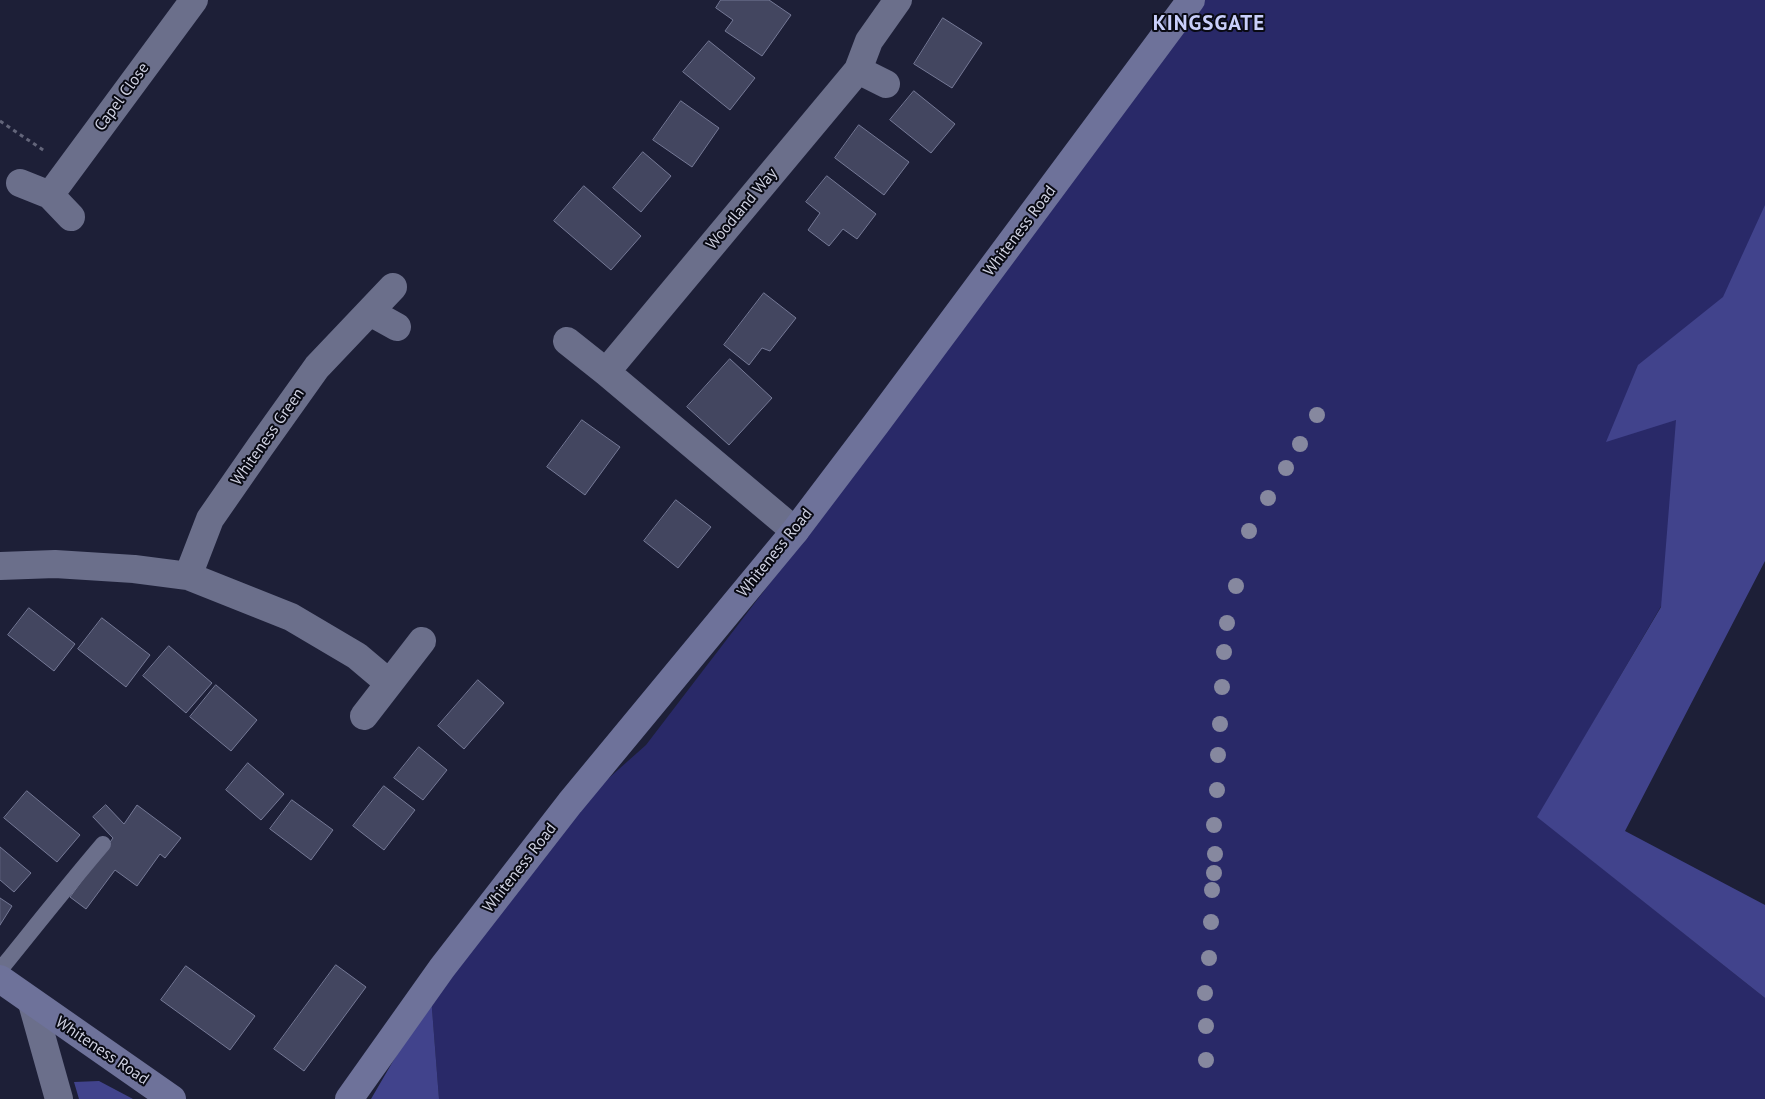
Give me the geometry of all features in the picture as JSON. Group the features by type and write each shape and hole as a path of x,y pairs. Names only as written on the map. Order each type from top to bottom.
{"main road":[{"name":"Whiteness Road","path":"349,1099 442,968 570,803 794,531 882,416 1191,0"},
{"name":"Whiteness Road","path":"0,979 172,1099"}],"street":[{"name":"Capel Close","path":"50,195 194,0"},
{"name":"Woodland Way","path":"606,372 858,70 869,41 898,0"},
{"path":"858,70 886,84"},
{"path":"20,183 50,195 71,217"},
{"name":"Whiteness Green","path":"188,576 210,519 317,367 393,287"},
{"path":"370,312 396,327"},
{"path":"567,341 794,531"},
{"path":"0,566 54,564 134,569 188,576 291,617 357,656 389,683"},
{"path":"364,716 422,641"},
{"path":"32,1003 59,1099"}],"lane":[{"path":"0,970 103,844"}],"path":[{"path":"0,121 70,168"}],"shaded area":[{"path":"1193,0 1765,0 1765,428 1538,817 1765,998 1765,1099 439,1099 431,996 574,809 646,745 783,566"},
{"path":"1765,205 1765,561 1625,831 1765,905 1765,998 1537,817 1661,607 1676,420 1606,442 1638,365 1723,297"},
{"path":"431,996 439,1099 371,1099"},
{"path":"99,1081 133,1099 79,1099 74,1082"}],"building":[{"path":"721,0 769,0 791,15 762,56 725,31 733,20 716,8"},
{"path":"943,18 982,43 952,88 914,64"},
{"path":"709,41 755,78 730,110 683,72"},
{"path":"914,91 955,124 931,153 890,120"},
{"path":"681,101 719,128 692,167 653,140"},
{"path":"859,125 909,162 884,195 835,158"},
{"path":"643,152 671,176 641,212 613,188"},
{"path":"827,176 876,214 857,239 843,229 829,246 808,230 820,213 806,202"},
{"path":"584,186 641,236 611,270 554,221"},
{"path":"764,293 796,318 770,351 762,348 749,365 724,345"},
{"path":"730,359 772,398 729,445 687,407"},
{"path":"582,420 620,447 585,495 547,467"},
{"path":"676,500 711,527 678,568 644,541"},
{"path":"29,608 75,644 54,671 8,635"},
{"path":"102,618 150,655 126,687 78,649"},
{"path":"169,646 212,683 186,713 143,676"},
{"path":"478,680 504,703 464,749 438,726"},
{"path":"216,685 257,720 231,751 190,717"},
{"path":"419,747 447,770 423,800 394,778"},
{"path":"248,763 284,794 261,820 226,790"},
{"path":"384,786 415,810 384,850 353,826"},
{"path":"27,791 80,835 57,862 4,818"},
{"path":"292,800 333,830 311,860 270,829"},
{"path":"106,805 124,824 137,805 181,838 165,858 160,854 137,886 115,870 86,909 70,897 113,838 93,817"},
{"path":"0,847 31,873 14,892 0,880"},
{"path":"0,898 12,906 0,925"},
{"path":"336,965 366,987 304,1071 274,1049"},
{"path":"186,966 255,1016 230,1050 161,1000"}],"district":[{"name":"KINGSGATE","path":"1209,24"}]}
